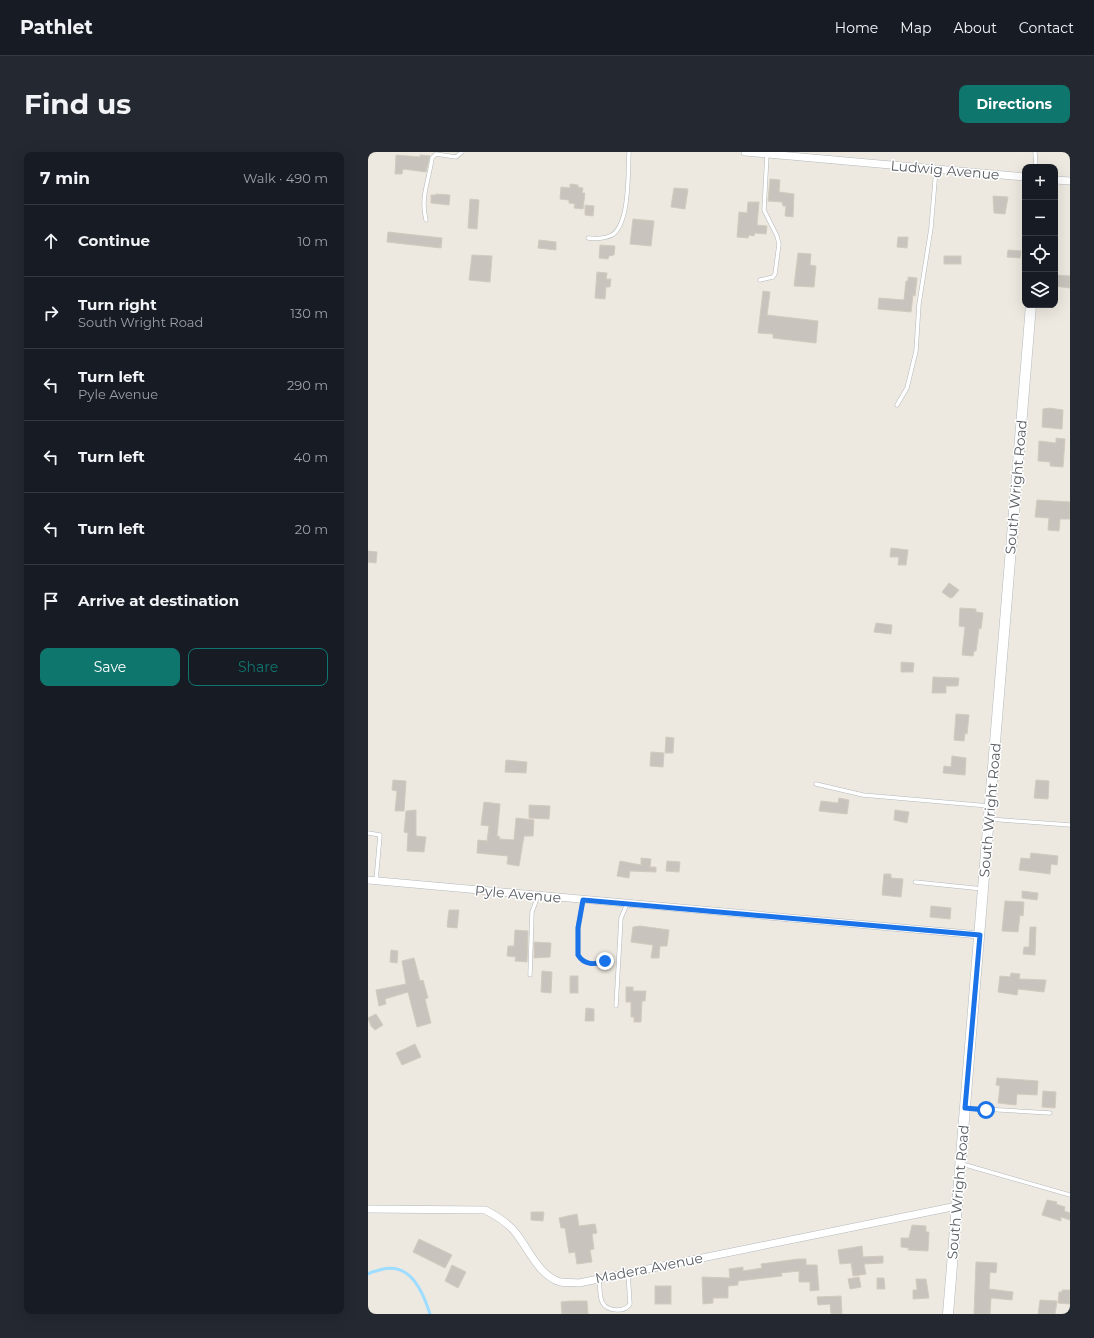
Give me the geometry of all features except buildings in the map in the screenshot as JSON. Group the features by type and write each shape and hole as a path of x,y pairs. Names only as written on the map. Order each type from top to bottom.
{"main road":[{"name":"South Wright Road","path":"948,1314 1031,308"}],"street":[{"name":"Ludwig Avenue","path":"745,152 1022,177"},
{"path":"1058,180 1070,181"},
{"name":"Pyle Avenue","path":"368,880 980,935"},
{"name":"Madera Avenue","path":"368,1209 485,1210 500,1217 515,1232 547,1276 561,1282 579,1283 957,1206"}],"lane":[{"path":"426,220 423,208 423,198 432,158 436,154 456,157 462,152"},
{"path":"588,238 602,239 613,234 621,225 624,214 629,152"},
{"path":"1035,152 1036,164"},
{"path":"760,280 773,277 775,274 779,253 777,236 764,210 767,154"},
{"path":"897,405 907,388 916,352 919,304 931,228 936,169"},
{"path":"816,784 862,795 990,806"},
{"path":"989,819 1070,825"},
{"path":"368,833 380,835 376,881"},
{"path":"914,882 984,889"},
{"path":"530,975 532,912 538,896"},
{"path":"583,900 578,928 578,955 586,962 598,964 605,961 607,955"},
{"path":"616,1006 622,918 627,904"},
{"path":"965,1108 1050,1113"},
{"path":"961,1164 1070,1195"},
{"path":"599,1278 601,1302 604,1306 610,1309 622,1310 628,1308 630,1304 628,1273"}],"waterway":[{"path":"368,1274 383,1269 393,1268 401,1270 414,1281 424,1297 430,1314"}],"route":[{"path":"605,961 598,964 586,962 578,955 578,928 583,900 980,935 965,1108 986,1110"}]}
